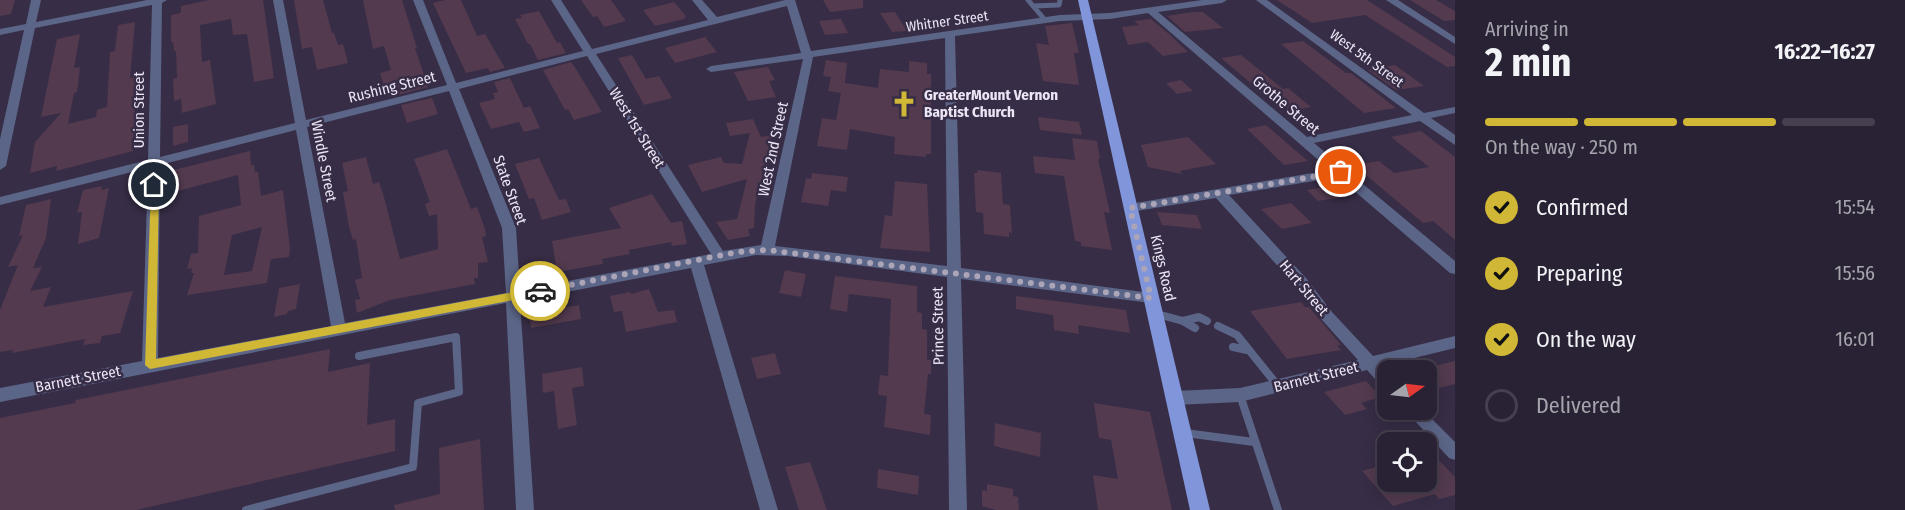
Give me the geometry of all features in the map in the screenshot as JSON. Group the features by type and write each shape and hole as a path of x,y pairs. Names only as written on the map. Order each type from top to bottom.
{"main road":[{"name":"Kings Road","path":"1083,0 1200,510"}],"street":[{"path":"0,166 36,0"},
{"path":"0,32 159,0"},
{"name":"Union Street","path":"150,365 155,163 154,100 159,0"},
{"name":"Windle Street","path":"278,0 339,329"},
{"name":"State Street","path":"418,0 509,228 511,297 525,510"},
{"name":"West 1st Street","path":"556,0 719,256"},
{"path":"697,0 715,21"},
{"name":"Whitner Street","path":"711,69 1045,20 1151,11 1222,0"},
{"name":"West 5th Street","path":"1261,0 1455,141"},
{"path":"1392,0 1455,41"},
{"path":"790,1 808,55"},
{"name":"Rushing Street","path":"0,201 790,1"},
{"name":"Grothe Street","path":"1151,11 1455,269"},
{"name":"Prince Street","path":"950,34 958,510"},
{"name":"West 2nd Street","path":"767,250 808,55"},
{"path":"1305,141 1455,110"},
{"path":"1130,208 1341,172"},
{"name":"Hart Street","path":"1220,194 1301,282 1377,372"},
{"name":"Barnett Street","path":"0,395 719,256 767,250 954,274 1153,305"},
{"path":"696,262 769,510"},
{"name":"Barnett Street","path":"1174,398 1240,395 1455,342"},
{"path":"1423,420 1455,453"}],"lane":[{"path":"1028,0 1045,20"},
{"path":"1033,6 1059,5 1059,0"},
{"path":"1153,305 1195,328"},
{"path":"1183,321 1198,317 1207,321"},
{"path":"1218,326 1237,335 1278,386"},
{"path":"246,510 413,467 418,403 459,393 456,337 359,356"},
{"path":"1233,347 1247,350"},
{"path":"1240,395 1278,510"},
{"path":"1182,432 1254,442"}],"building":[{"path":"0,0 15,0 11,14 0,16"},
{"path":"209,0 263,0 274,78 254,82 247,34 233,35 231,19 200,25 202,62 210,60 216,104 182,113 181,99 174,101 173,79 177,78 176,51 171,42 171,15 181,13 181,6"},
{"path":"294,0 323,0 332,33 338,45 343,44 348,63 317,70 312,47 302,49"},
{"path":"363,0 402,0 428,87 398,95 396,90 386,92 380,73 391,70 384,46 373,49"},
{"path":"461,0 477,36 485,34 505,68 490,72 488,68 466,73 433,3"},
{"path":"581,0 611,0 626,21 604,27 597,16 593,17"},
{"path":"823,0 863,0 863,8 830,12"},
{"path":"1277,0 1367,0 1455,57 1455,66 1447,67 1365,15 1312,23"},
{"path":"1410,0 1436,0 1455,11 1455,20 1444,21"},
{"path":"674,2 686,16 684,19 655,26 643,10"},
{"path":"539,11 557,43 560,42 566,53 538,60 515,19 522,18 520,15"},
{"path":"895,12 907,31 892,32 880,13"},
{"path":"1203,12 1223,28 1185,32 1167,16"},
{"path":"841,19 848,33 825,35 819,21"},
{"path":"1151,19 1188,52 1163,56 1148,42 1128,45 1122,27 1139,25 1134,21"},
{"path":"135,22 130,78 136,76 133,151 56,171 57,166 30,173 35,142 61,113 41,117 57,39 80,34 74,68 80,67 77,92 74,93 68,124 96,117 97,110 107,107 110,52 115,51 118,25"},
{"path":"1072,23 1079,53 1074,53 1079,85 1043,81 1036,43 1049,45 1045,26"},
{"path":"705,37 717,52 675,63 665,48"},
{"path":"1303,41 1346,73 1351,73 1396,108 1364,113 1281,44"},
{"path":"632,55 646,79 659,76 672,98 644,105 618,58"},
{"path":"1241,55 1283,89 1288,88 1311,107 1290,111 1277,99 1271,100 1221,58"},
{"path":"826,60 847,63 845,83 878,88 880,69 909,72 909,61 927,63 927,74 931,74 931,154 926,154 926,157 894,154 895,137 850,129 847,150 817,146 822,118 836,120 841,93 828,91 831,77 823,76"},
{"path":"571,62 602,112 574,120 568,109 565,110 543,70"},
{"path":"1395,65 1424,86 1396,90 1368,70"},
{"path":"768,67 775,80 769,81 776,97 748,101 734,72"},
{"path":"510,78 524,108 530,106 540,128 524,132 519,122 491,129 479,103 495,99 493,93 498,92 494,82"},
{"path":"1181,80 1193,91 1177,94 1166,83"},
{"path":"432,98 438,114 407,123 401,105"},
{"path":"1038,117 1079,122 1082,135 1040,130"},
{"path":"753,119 761,137 773,135 755,205 754,228 748,229 750,236 728,240 716,222 737,219 747,179 702,192 688,165 721,157 724,163 742,164 750,133 730,136 726,123"},
{"path":"188,124 188,142 173,146 173,127"},
{"path":"1266,125 1308,161 1284,165 1247,129"},
{"path":"1421,131 1455,157 1455,240 1433,221 1423,223 1354,165 1379,161 1394,173 1429,167 1391,137"},
{"path":"1188,137 1216,164 1180,171 1182,174 1148,167 1141,145"},
{"path":"1072,138 1097,141 1100,159 1098,159 1110,213 1104,212 1112,250 1081,246 1081,242 1075,241 1064,176 1035,173 1033,156 1075,160"},
{"path":"447,149 471,209 477,207 485,229 486,236 482,237 488,262 478,263 478,278 474,278 475,284 390,300 357,313 355,300 360,299 355,280 362,278 356,239 353,240 349,227 343,192 348,191 342,163 366,157 373,184 379,182 384,197 400,259 438,249 437,214 429,216 425,204 430,202 414,159"},
{"path":"250,151 251,165 254,165 255,172 258,172 261,196 283,190 289,257 271,259 267,283 187,295 194,273 191,273 192,268 187,269 191,254 198,253 199,216 241,205 238,175 174,192 174,170","holes":["262,227 252,271 224,275 232,235"]},
{"path":"539,158 559,200 566,199 571,212 542,220 534,198 529,199 515,164"},
{"path":"978,170 1001,173 1003,204 1010,205 1012,233 1009,232 1009,237 984,234 983,213 976,212 974,173"},
{"path":"812,173 848,177 846,192 831,190 828,206 801,202 806,178 811,179"},
{"path":"895,181 927,184 930,252 880,248 885,215 892,216"},
{"path":"102,186 101,190 109,188 99,238 78,244 82,212 77,213 83,190"},
{"path":"1330,186 1342,197 1318,201 1307,190"},
{"path":"652,194 671,223 682,221 687,244 672,246 671,242 629,250 630,254 602,259 603,264 557,272 552,241 621,228 609,208"},
{"path":"51,199 46,238 33,268 42,267 30,291 51,287 43,307 133,291 120,333 102,336 100,343 83,345 85,339 12,353 13,350 0,352 0,310 18,265 8,267 23,235 19,236 26,205"},
{"path":"1291,203 1312,223 1282,229 1261,209"},
{"path":"1157,212 1197,215 1202,229 1162,225"},
{"path":"785,270 806,274 801,297 779,293"},
{"path":"835,276 917,286 917,312 922,313 922,329 927,330 927,360 931,360 924,414 931,415 930,435 884,427 887,396 878,395 880,375 888,376 891,299 849,294 847,312 830,309"},
{"path":"300,284 296,309 274,317 279,288"},
{"path":"649,289 658,312 674,310 677,322 626,332 622,311 614,312 610,296"},
{"path":"1016,296 1126,310 1130,333 1078,325 1079,334 1054,330 1053,315 1016,309"},
{"path":"1301,302 1305,307 1309,307 1341,345 1337,345 1341,350 1287,359 1250,311"},
{"path":"579,305 581,319 531,328 529,313"},
{"path":"330,349 328,372 370,363 367,425 395,419 395,451 136,510 0,510 0,418 75,403 76,400"},
{"path":"775,353 781,374 757,379 751,358"},
{"path":"1455,361 1455,384 1437,388 1437,365"},
{"path":"582,367 584,386 572,388 577,425 558,429 554,391 543,393 542,374"},
{"path":"1366,381 1377,393 1377,398 1361,403 1367,409 1345,415 1324,392"},
{"path":"1094,403 1150,412 1172,510 1098,510 1093,475 1118,479 1111,440 1099,438"},
{"path":"995,423 1041,433 1040,457 994,446"},
{"path":"480,439 484,510 395,510 394,505 440,494 439,448"},
{"path":"1437,458 1455,477 1455,495 1439,499 1435,494 1393,506 1381,492 1437,492"},
{"path":"810,462 827,510 799,510 785,467"},
{"path":"1377,467 1377,488 1362,471"},
{"path":"878,469 919,476 918,495 877,488"},
{"path":"987,484 1013,489 1013,496 1018,497 1019,510 996,510 982,506 982,490 987,491"}],"way so far":[{"path":"540,291 738,252 767,250 1151,298 1130,208 1341,172"}],"place":[{"name":"GreaterMount Vernon Baptist Church","path":"904,104"}],"route":[{"path":"154,185 150,365 540,291"}]}
